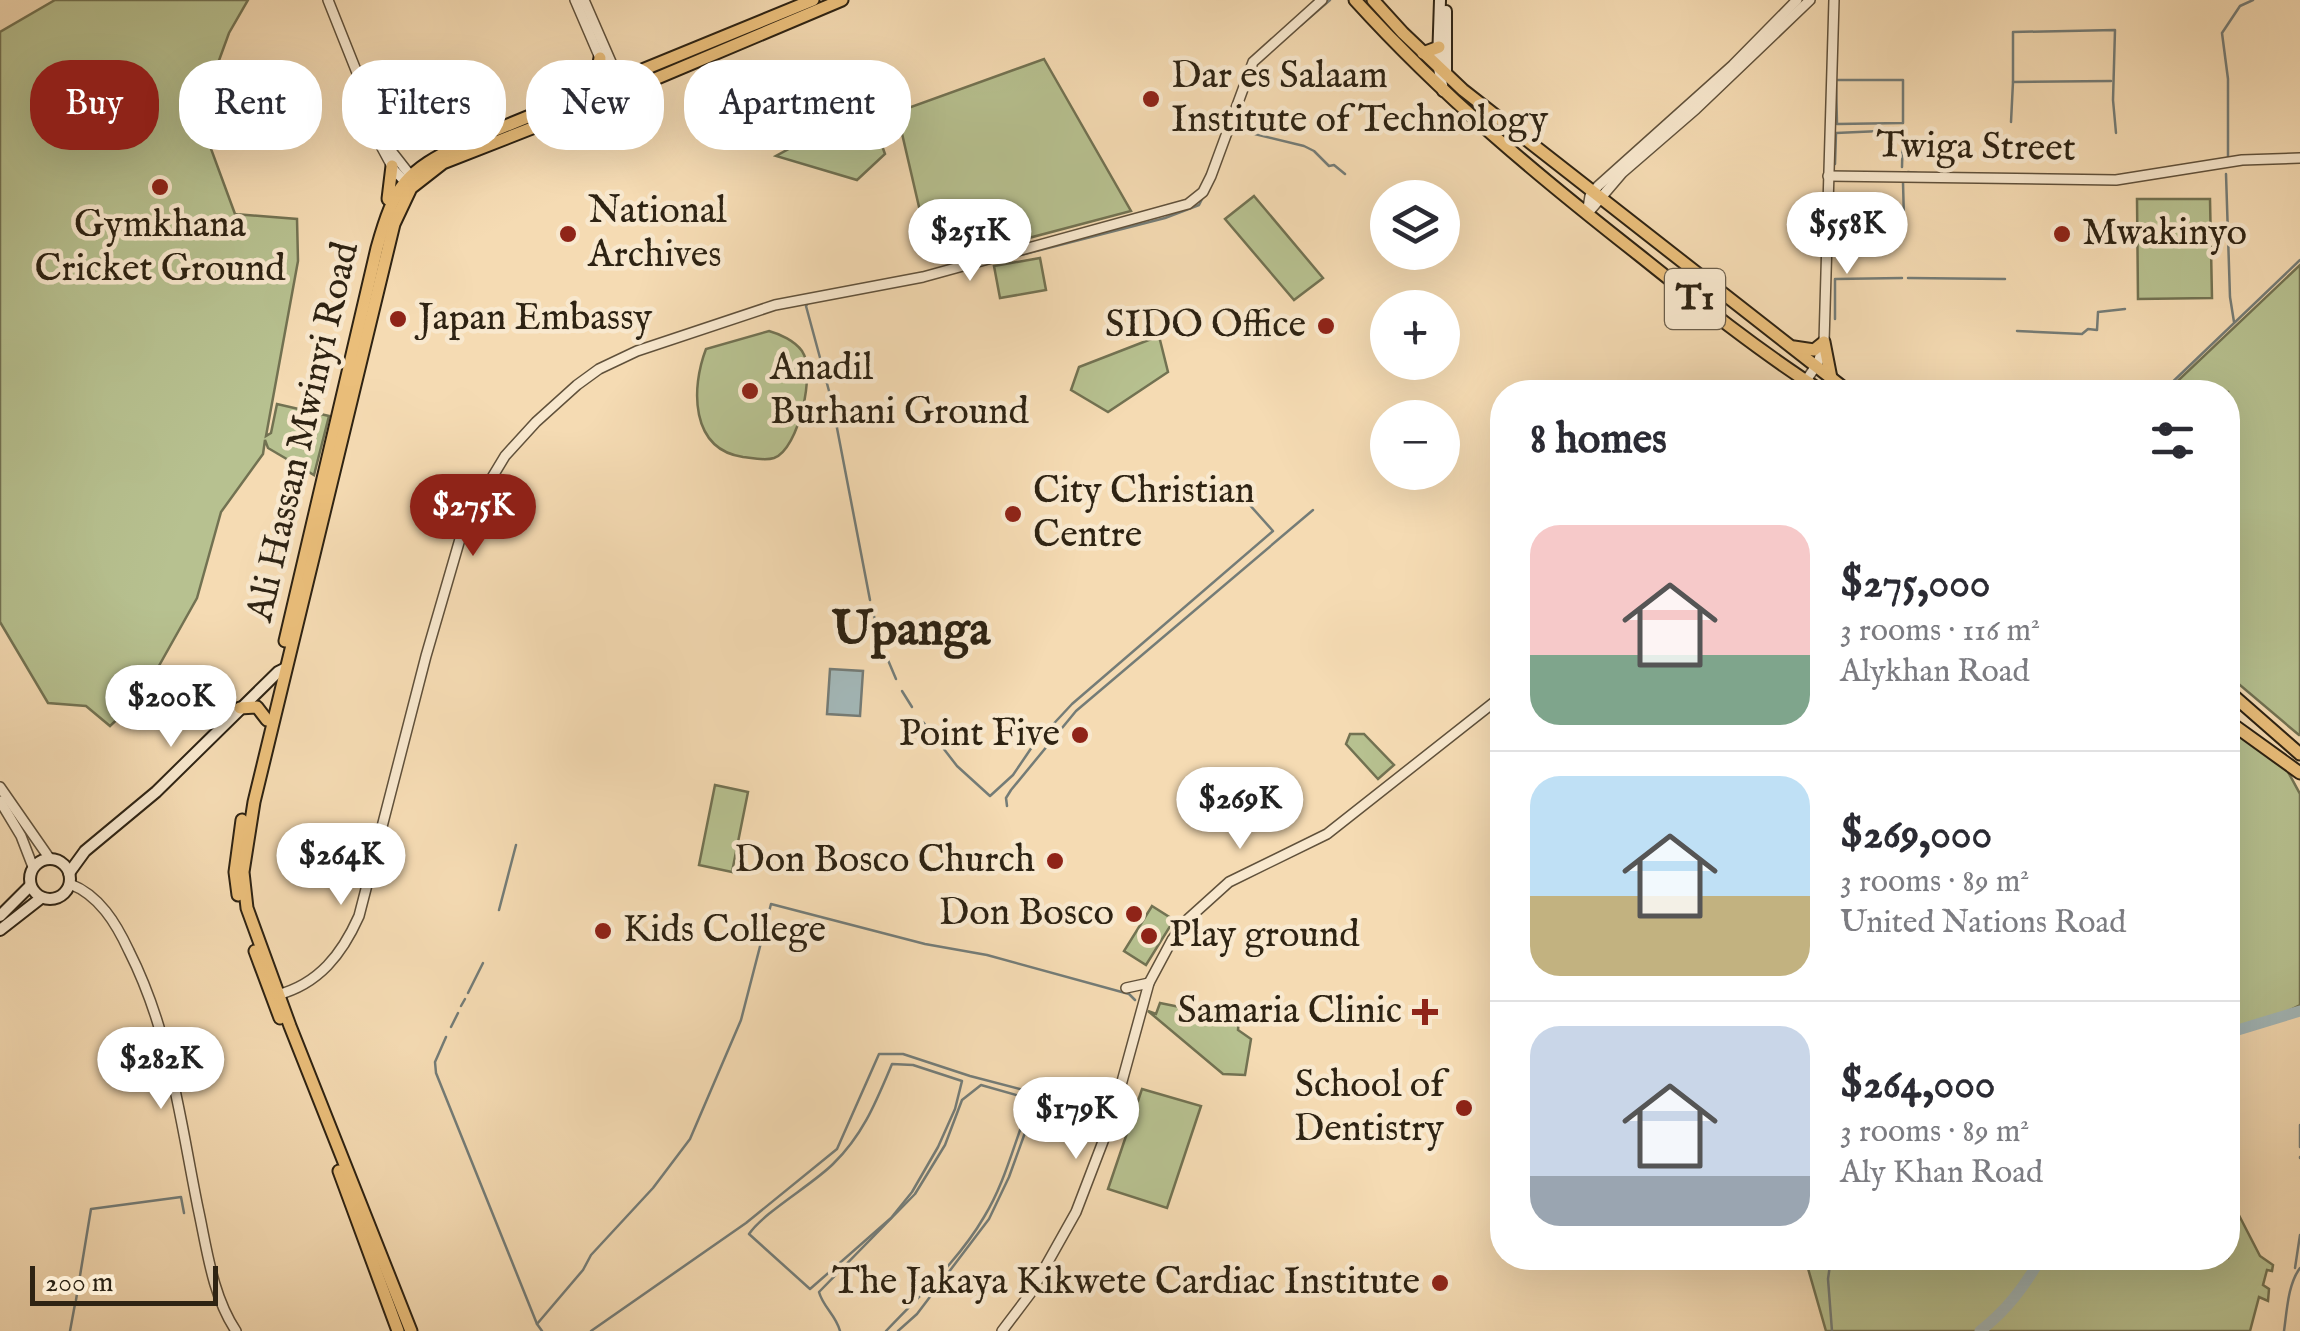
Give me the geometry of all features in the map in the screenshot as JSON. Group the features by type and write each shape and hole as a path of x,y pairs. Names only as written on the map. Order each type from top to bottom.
{"highway":[{"path":"664,67 813,0"},
{"path":"664,70 842,0"},
{"name":"T1","path":"1355,0 1444,92 1587,214 1791,372 1795,380"},
{"name":"T1","path":"1373,0 1442,72 1833,380"},
{"path":"1423,53 1438,47"},
{"path":"410,181 424,163 526,118"},
{"path":"410,181 526,127"},
{"path":"387,213 394,163 424,163"},
{"name":"Ali Hassan Mwinyi Road","path":"398,1331 275,996 248,908 243,872 282,670 387,213 410,181"},
{"name":"Ali Hassan Mwinyi Road","path":"410,181 390,237 267,720 234,872 242,912 411,1331"},
{"path":"1790,345 1814,350 1824,342 1831,378"},
{"path":"2240,702 2300,754"},
{"path":"240,708 257,708 267,720"},
{"path":"2240,730 2300,773"}],"main road":[{"path":"1443,0 1438,47 1444,92"},
{"path":"1442,72 1443,0"},
{"path":"0,916 30,886 34,867 84,850 156,792 282,670"},
{"path":"0,930 41,898 60,897 84,850"},
{"path":"54,860 70,878"},
{"path":"30,886 41,898"}],"street":[{"path":"328,0 375,122 394,163 410,181"},
{"path":"575,0 600,58"},
{"path":"584,0 606,60"},
{"path":"275,996 310,980 343,949 359,916 439,606 466,524 505,456 536,422 599,369 637,351 775,305 923,276 1188,204 1202,192 1211,176 1253,62 1322,0"},
{"path":"1597,193 1734,65 1797,0"},
{"path":"1587,214 1590,196 1810,0"},
{"path":"1806,380 1824,342 1834,0"},
{"name":"Twiga Street","path":"1828,176 2056,181 2122,178 2242,160 2300,158"},
{"path":"1002,1331 1063,1240 1088,1184 1112,1118 1150,983 1172,940 1207,898 1251,868 1327,834 1490,705"},
{"path":"0,787 54,860"},
{"path":"0,801 22,836 34,867"},
{"path":"70,878 114,922 154,1005 177,1090 214,1282 236,1331"},
{"path":"1126,988 1150,983"}],"green space":[{"path":"55,0 248,0 219,60 179,60 179,150 211,150 235,214 297,219 298,261 266,436 271,433 277,404 329,416 314,475 268,448 265,440 263,454 221,512 197,598 142,696 110,726 86,706 48,703 0,622 0,32"},
{"path":"1044,59 1131,211 953,258 936,219 923,224 906,150 911,150 911,107"},
{"path":"787,150 884,150 885,154 857,180 776,156"},
{"path":"1254,196 1323,278 1294,300 1225,219"},
{"path":"2137,199 2210,199 2212,298 2138,299"},
{"path":"1040,258 1046,290 1000,298 994,266"},
{"path":"2300,265 2300,735 2240,685 2240,380 2179,380"},
{"name":"Anadil Burhani Ground","path":"769,331 787,338 802,351 807,375 803,409 783,452 770,459 743,457 726,452 704,430 697,398 701,365 706,349"},
{"path":"1159,336 1168,372 1108,412 1071,390 1079,367"},
{"path":"2240,732 2280,757 2300,794 2300,1005 2240,1033"},
{"path":"1350,734 1364,734 1394,765 1378,779 1346,744"},
{"path":"715,785 748,792 732,872 699,865"},
{"name":"Play ground","path":"1152,906 1174,920 1146,965 1124,951"},
{"path":"1160,1003 1239,1019 1238,1030 1251,1039 1245,1075 1223,1074 1148,1011 1156,1014"},
{"path":"1142,1089 1201,1106 1167,1208 1108,1189"},
{"path":"2240,1217 2260,1256 2273,1265 2272,1271 2267,1270 2263,1285 2269,1289 2268,1301 2259,1297 2250,1331 1826,1331 1808,1270 2240,1270"}],"shaded area":[{"path":"830,669 863,671 860,716 827,714"}],"waterway":[{"path":"1301,25 1330,0"},
{"path":"2228,157 2228,79 2222,33 2240,6 2253,0"},
{"path":"2013,82 2013,32 2115,30 2116,133"},
{"path":"1836,80 1903,80 1903,123 1837,124 1836,80"},
{"path":"2011,122 2013,82 2111,81"},
{"path":"1238,130 1304,146 1345,174"},
{"path":"1835,164 1836,133 1903,130 1902,167"},
{"path":"1908,172 1917,173"},
{"path":"2226,174 2234,322"},
{"path":"1903,182 1904,221"},
{"path":"978,266 1165,218 1199,205 1202,199"},
{"path":"2175,380 2300,260"},
{"path":"1835,319 1835,279 1902,278"},
{"path":"1908,278 2005,279"},
{"path":"809,301 806,306 832,402 870,600"},
{"path":"2017,331 2082,334 2088,329 2097,330 2098,312 2125,309"},
{"path":"923,722 957,766 990,796 1013,775 1032,747 1072,704 1273,531 1248,503"},
{"path":"1007,806 1011,790 1076,711 1313,510"},
{"path":"874,616 883,647"},
{"path":"885,653 896,679"},
{"path":"902,691 912,707"},
{"path":"499,910 516,845"},
{"path":"542,1331 537,1324 690,1139 741,1020 771,904 925,944 987,955 1129,994 1135,1000"},
{"path":"468,993 483,963"},
{"path":"461,1006 465,999"},
{"path":"2240,1029 2300,1011"},
{"path":"451,1027 458,1013"},
{"path":"446,1037 435,1062 436,1073 537,1324"},
{"path":"591,1331 746,1223 837,1149 879,1054 903,1054 1096,1109 1108,1109 1107,1105"},
{"path":"892,1064 913,1065 962,1081 955,1109 912,1192 891,1218 810,1289 749,1234 843,1153 868,1117 892,1064"},
{"path":"840,1331 819,1292 915,1194 945,1145 962,1100 981,1085 1027,1098 1029,1106 1009,1163 984,1217 951,1262 886,1331"},
{"path":"898,1331 917,1314 989,1219 1035,1105 1041,1100 1102,1118"},
{"path":"2300,1125 2300,1147"},
{"path":"76,1300 91,1209 181,1197 184,1213"},
{"path":"2295,1268 2300,1235"},
{"path":"2284,1331 2290,1289 2300,1268"},
{"path":"1829,1270 1832,1331"},
{"path":"1980,1331 2014,1298 2034,1270"},
{"path":"70,1331 75,1304"}],"place":[{"name":"Dar es Salaam Institute of Technology","path":"1151,99"},
{"name":"Gymkhana Cricket Ground","path":"160,187"},
{"name":"National Archives","path":"568,234"},
{"name":"Mwakinyo","path":"2062,234"},
{"name":"Japan Embassy","path":"398,319"},
{"name":"SIDO Office","path":"1326,326"},
{"name":"Anadil Burhani Ground","path":"750,391"},
{"name":"City Christian Centre","path":"1013,514"},
{"name":"Point Five","path":"1080,735"},
{"name":"Don Bosco Church","path":"1055,861"},
{"name":"Don Bosco","path":"1134,914"},
{"name":"Kids College","path":"603,931"},
{"name":"Play ground","path":"1149,936"},
{"name":"Samaria Clinic","path":"1425,1012"},
{"name":"School of Dentistry","path":"1464,1108"},
{"name":"The Jakaya Kikwete Cardiac Institute","path":"1440,1283"}],"district":[{"name":"Upanga","path":"911,631"}]}
